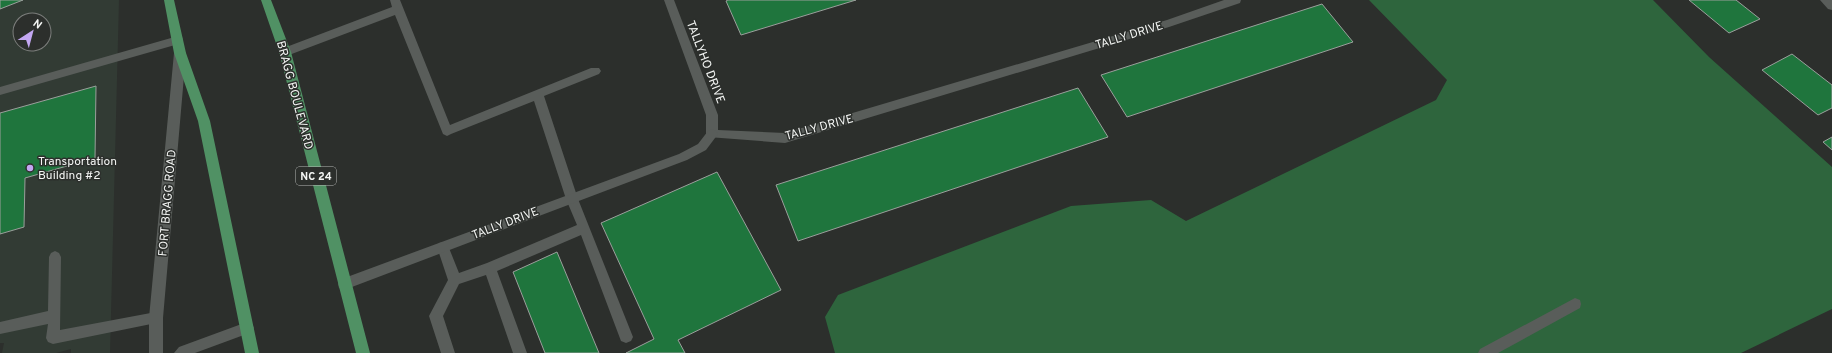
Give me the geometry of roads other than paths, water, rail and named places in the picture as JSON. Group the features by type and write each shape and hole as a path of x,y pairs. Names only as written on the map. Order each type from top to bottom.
{"main road":[{"path":"169,0 180,53 204,121 252,353"},
{"name":"BRAGG BOULEVARD","path":"266,0 285,52 363,353"}],"street":[{"name":"TALLYHO DRIVE","path":"669,0 712,115 712,134"},
{"name":"TALLY DRIVE","path":"344,284 683,157 702,146 712,134 785,138 1169,24 1236,0"},
{"path":"1825,0 1832,6"},
{"path":"285,52 397,5 447,131 595,71"},
{"path":"0,91 178,40"},
{"name":"FORT BRAGG ROAD","path":"156,353 156,318 180,53"},
{"path":"538,95 572,199 626,337"},
{"path":"448,353 436,316 455,280 490,268 584,228"},
{"path":"443,247 455,280"},
{"path":"55,257 55,316 53,338 156,318"},
{"path":"490,268 520,353"},
{"path":"1485,353 1574,304"},
{"path":"0,328 55,316"},
{"path":"181,353 247,328"}],"place":[{"name":"Transportation Building #2","path":"30,168"}]}
